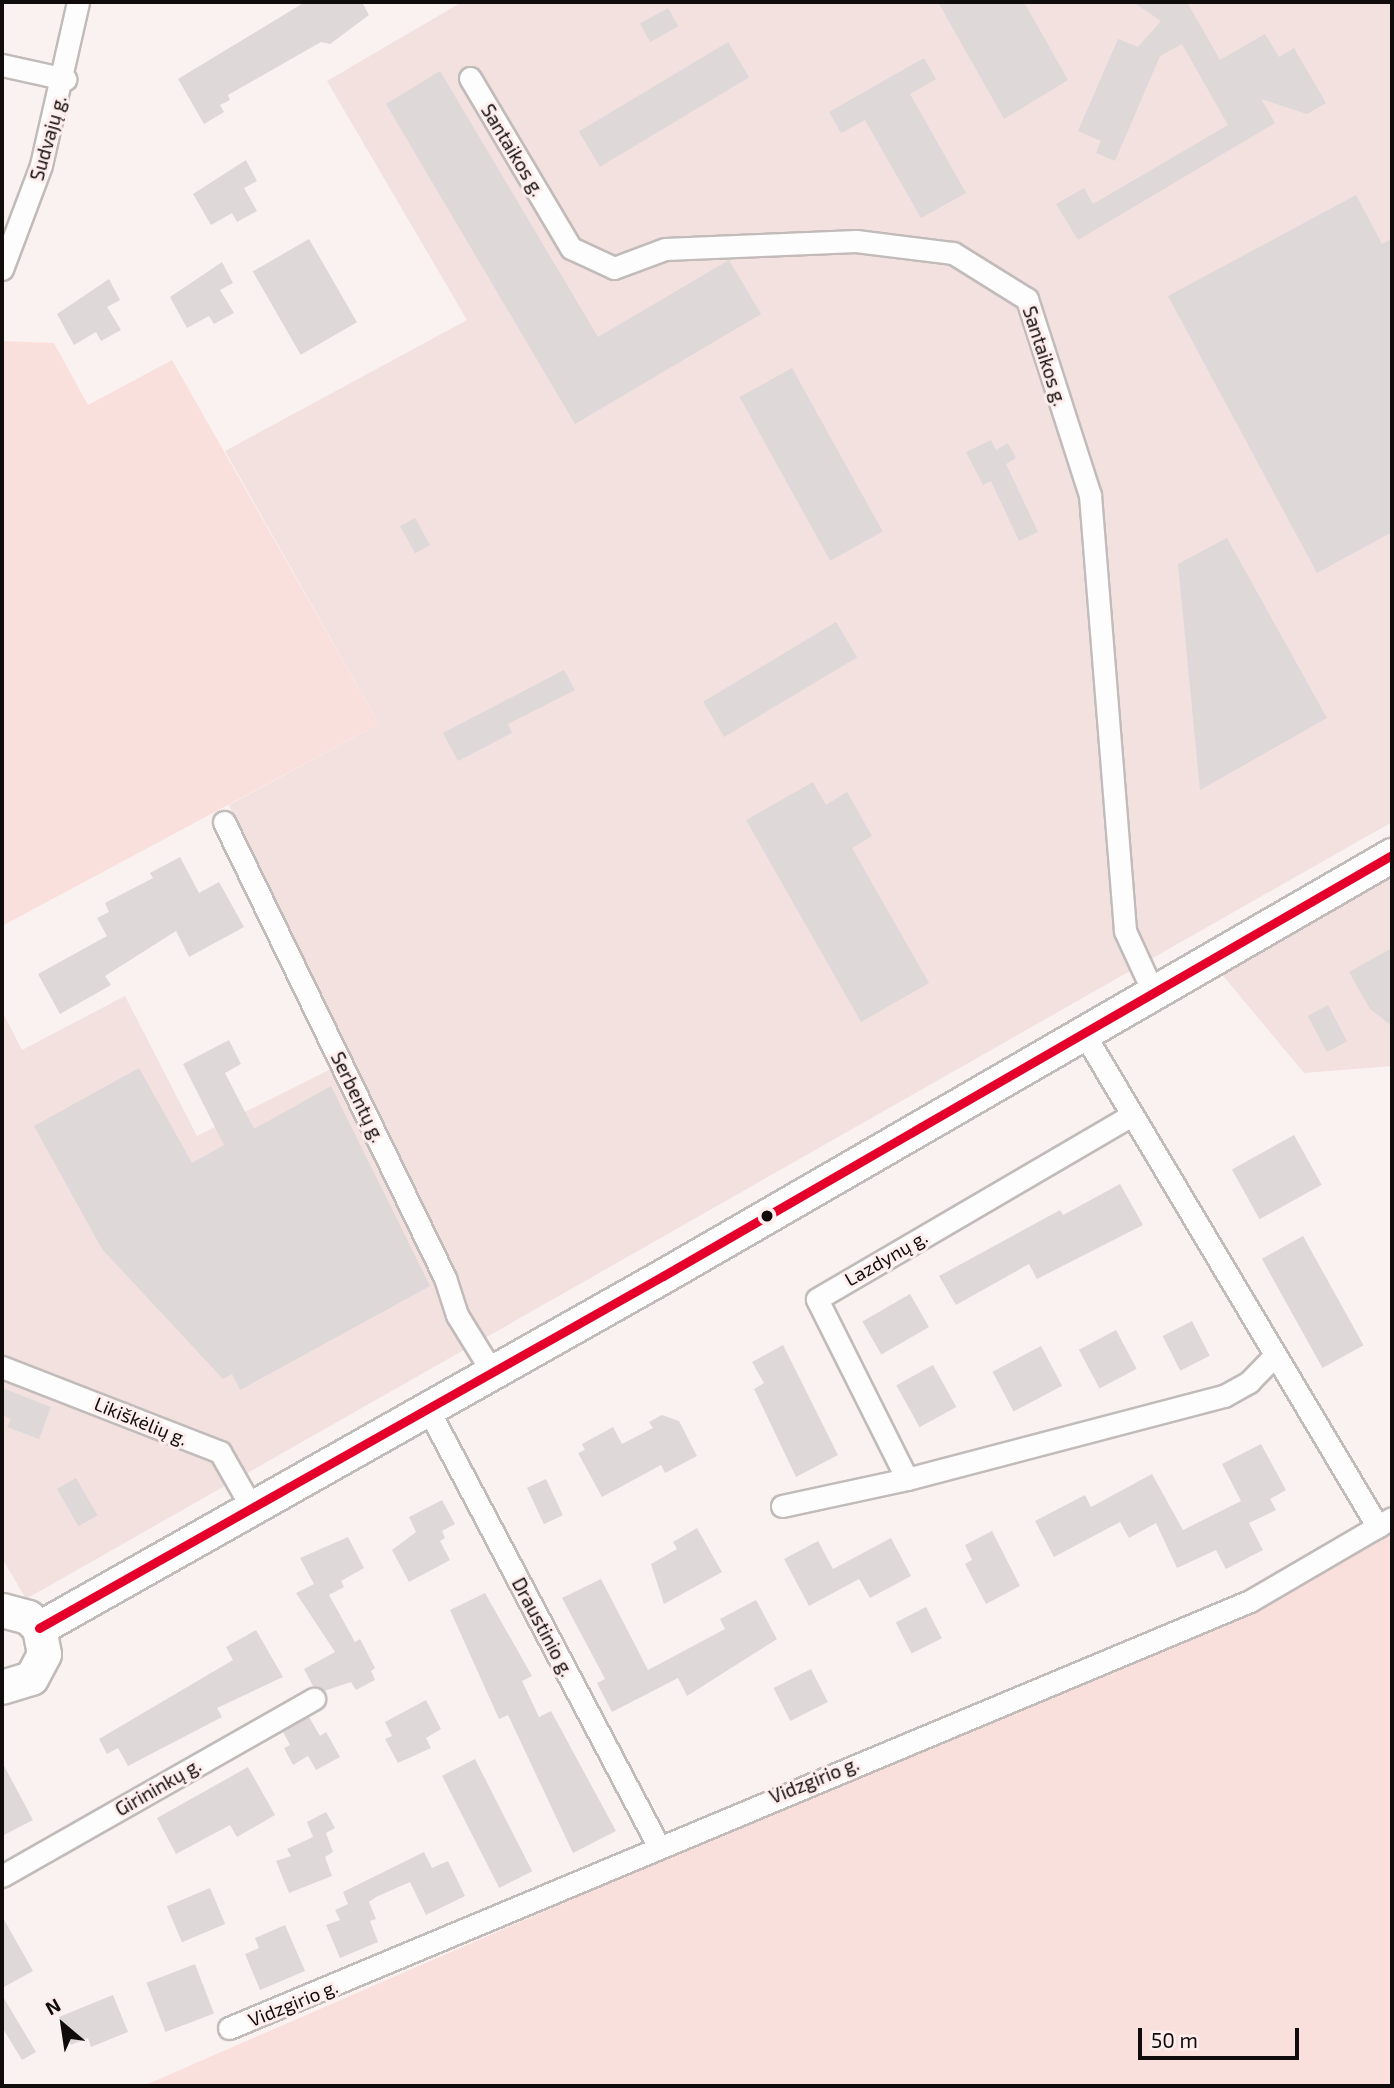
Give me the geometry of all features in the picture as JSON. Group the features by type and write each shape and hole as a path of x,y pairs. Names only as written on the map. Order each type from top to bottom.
{"main road":[{"path":"39,1628 428,1409 1392,855"},
{"path":"2,1611 22,1614 39,1628 44,1641 40,1668 19,1685 2,1687"}],"street":[{"name":"Sudvajų g.","path":"2,269 41,164 65,79 78,2"},
{"path":"2,65 65,79"},
{"name":"Santaikos g.","path":"470,78 571,248 614,268 665,249 870,242 953,253 1027,299 1090,495 1125,931 1153,992"},
{"name":"Serbentų g.","path":"224,822 445,1278 457,1315 492,1372"},
{"path":"1083,1032 1273,1357 1385,1522"},
{"name":"Lazdynų g.","path":"906,1479 817,1298 1130,1116"},
{"path":"782,1506 906,1479 1224,1396 1249,1382 1273,1357"},
{"name":"Likiškėlių g.","path":"2,1367 220,1452 252,1508"},
{"name":"Draustinio g.","path":"428,1409 658,1845"},
{"name":"Vidzgirio g.","path":"229,2028 658,1845 1250,1601 1385,1522"},
{"name":"Girininkų g.","path":"2,1876 314,1699"}],"shaded area":[{"path":"462,2 1392,2 1392,822 26,1599 2,1558 2,1011 22,1050 125,996 197,1136 349,1060 229,805 379,724 225,451 467,320 327,81"},
{"path":"2,341 54,343 88,405 172,360 379,724 2,926"},
{"path":"1392,872 1392,1066 1304,1073 1219,971"},
{"path":"1392,1525 1392,2086 143,2086 1294,1585"}],"building":[{"path":"305,2 362,2 369,15 330,44 321,42 228,95 230,100 220,105 224,112 204,124 178,79"},
{"path":"938,2 1024,2 1068,80 1004,119"},
{"path":"1133,2 1187,2 1220,60 1265,34 1279,57 1294,48 1326,103 1307,114 1261,99 1275,123 1078,240 1056,204 1084,188 1093,204 1228,125 1182,44 1160,56 1115,161 1096,153 1101,141 1078,131 1118,39 1138,47 1161,21"},
{"path":"668,8 678,26 650,42 640,24"},
{"path":"728,42 749,77 600,167 579,132"},
{"path":"924,58 936,79 910,94 966,193 921,218 865,120 841,133 829,112"},
{"path":"440,71 598,337 729,260 761,314 575,424 386,104"},
{"path":"246,160 257,181 244,188 257,211 237,222 232,213 211,225 193,194"},
{"path":"1356,195 1382,244 1392,239 1392,532 1317,573 1168,296"},
{"path":"309,239 357,322 301,355 253,272"},
{"path":"222,262 233,283 220,290 234,313 214,324 209,316 187,328 170,297"},
{"path":"109,279 120,300 107,307 121,330 101,341 96,332 74,345 57,314"},
{"path":"792,368 883,532 830,561 740,397"},
{"path":"991,440 996,450 1008,443 1016,458 1006,464 1038,532 1019,541 991,481 983,485 966,452"},
{"path":"415,518 430,545 415,553 400,526"},
{"path":"1227,538 1327,718 1200,790 1178,564"},
{"path":"836,622 857,657 724,737 703,702"},
{"path":"564,670 575,690 508,724 512,733 458,761 443,733"},
{"path":"813,782 826,805 847,792 872,836 852,848 929,983 861,1022 746,820"},
{"path":"180,857 199,893 219,882 244,927 189,957 176,931 105,976 111,985 60,1014 38,974 107,936 97,918 109,912 105,903 153,878 150,873"},
{"path":"1392,948 1392,1026 1370,1009 1349,972"},
{"path":"1328,1005 1347,1041 1327,1052 1308,1016"},
{"path":"229,1040 241,1064 225,1073 254,1129 331,1086 430,1286 240,1390 232,1374 223,1379 102,1249 34,1126 139,1068 192,1163 224,1145 183,1064"},
{"path":"1294,1135 1322,1185 1260,1219 1232,1169"},
{"path":"1120,1184 1143,1225 1037,1279 1029,1264 956,1305 939,1276 1060,1210 1063,1215"},
{"path":"1303,1236 1364,1345 1322,1368 1262,1259"},
{"path":"910,1294 929,1327 881,1354 862,1322"},
{"path":"1192,1321 1210,1356 1180,1371 1163,1336"},
{"path":"1116,1330 1137,1369 1100,1389 1079,1350"},
{"path":"783,1345 838,1455 796,1477 754,1389 764,1383 752,1362"},
{"path":"1041,1346 1062,1386 1014,1412 992,1372"},
{"path":"933,1365 956,1407 920,1427 896,1385"},
{"path":"2,1388 51,1407 39,1439 7,1427 11,1419 2,1415"},
{"path":"662,1415 679,1421 697,1456 665,1473 661,1465 602,1497 578,1453 585,1450 582,1444 613,1427 622,1444 653,1428 649,1422"},
{"path":"1261,1444 1286,1490 1270,1499 1276,1510 1249,1523 1263,1550 1226,1569 1216,1550 1177,1568 1156,1523 1129,1538 1120,1522 1054,1557 1035,1521 1085,1495 1091,1507 1152,1474 1183,1530 1241,1501 1222,1464"},
{"path":"76,1478 98,1515 78,1526 57,1489"},
{"path":"546,1479 563,1515 544,1524 527,1488"},
{"path":"442,1500 455,1524 442,1531 445,1538 440,1541 450,1560 409,1582 392,1550 416,1532 409,1517"},
{"path":"697,1528 722,1572 664,1604 651,1564 677,1549 673,1542"},
{"path":"992,1531 1020,1586 986,1604 965,1564 972,1560 965,1545"},
{"path":"348,1537 364,1568 341,1581 344,1587 329,1595 355,1642 360,1639 375,1668 371,1671 375,1680 356,1690 351,1682 324,1691 313,1686 304,1669 335,1652 296,1593 314,1584 300,1558"},
{"path":"891,1538 911,1576 870,1598 859,1579 809,1606 784,1559 818,1541 833,1569"},
{"path":"601,1579 648,1670 725,1629 720,1619 756,1600 777,1639 687,1696 678,1678 612,1712 597,1683 605,1679 562,1598"},
{"path":"485,1593 532,1676 522,1681 539,1717 551,1711 616,1831 573,1853 508,1715 499,1719 450,1610"},
{"path":"926,1607 942,1638 912,1654 896,1622"},
{"path":"256,1630 283,1677 217,1708 222,1717 128,1766 118,1748 107,1754 99,1739 233,1660 226,1647"},
{"path":"811,1669 828,1702 790,1721 774,1688"},
{"path":"426,1700 441,1729 426,1738 431,1748 398,1763 385,1739 392,1736 385,1722"},
{"path":"309,1717 320,1736 326,1732 340,1757 316,1770 308,1756 293,1765 284,1748 290,1745 283,1732"},
{"path":"475,1759 532,1871 499,1888 442,1776"},
{"path":"2,1762 33,1820 2,1836"},
{"path":"248,1767 275,1815 237,1837 230,1825 176,1854 157,1818"},
{"path":"326,1812 335,1828 326,1833 333,1852 325,1857 332,1876 289,1893 276,1861 291,1856 287,1849 313,1837 307,1822"},
{"path":"424,1852 432,1868 448,1861 465,1896 426,1915 410,1882 376,1897 369,1902 376,1919 370,1921 378,1942 340,1958 326,1925 340,1920 335,1910 348,1904 343,1892"},
{"path":"210,1888 225,1924 182,1942 167,1906"},
{"path":"2,1916 33,1971 2,1988"},
{"path":"285,1925 305,1971 260,1990 245,1954 259,1948 255,1938"},
{"path":"195,1964 214,2013 165,2032 146,1983"},
{"path":"2,1995 36,2052 22,2060 2,2027"},
{"path":"113,1995 128,2032 91,2047 88,2038 71,2045 59,2017"}],"transit line":[{"path":"39,1628 663,1276 1392,855"}]}
